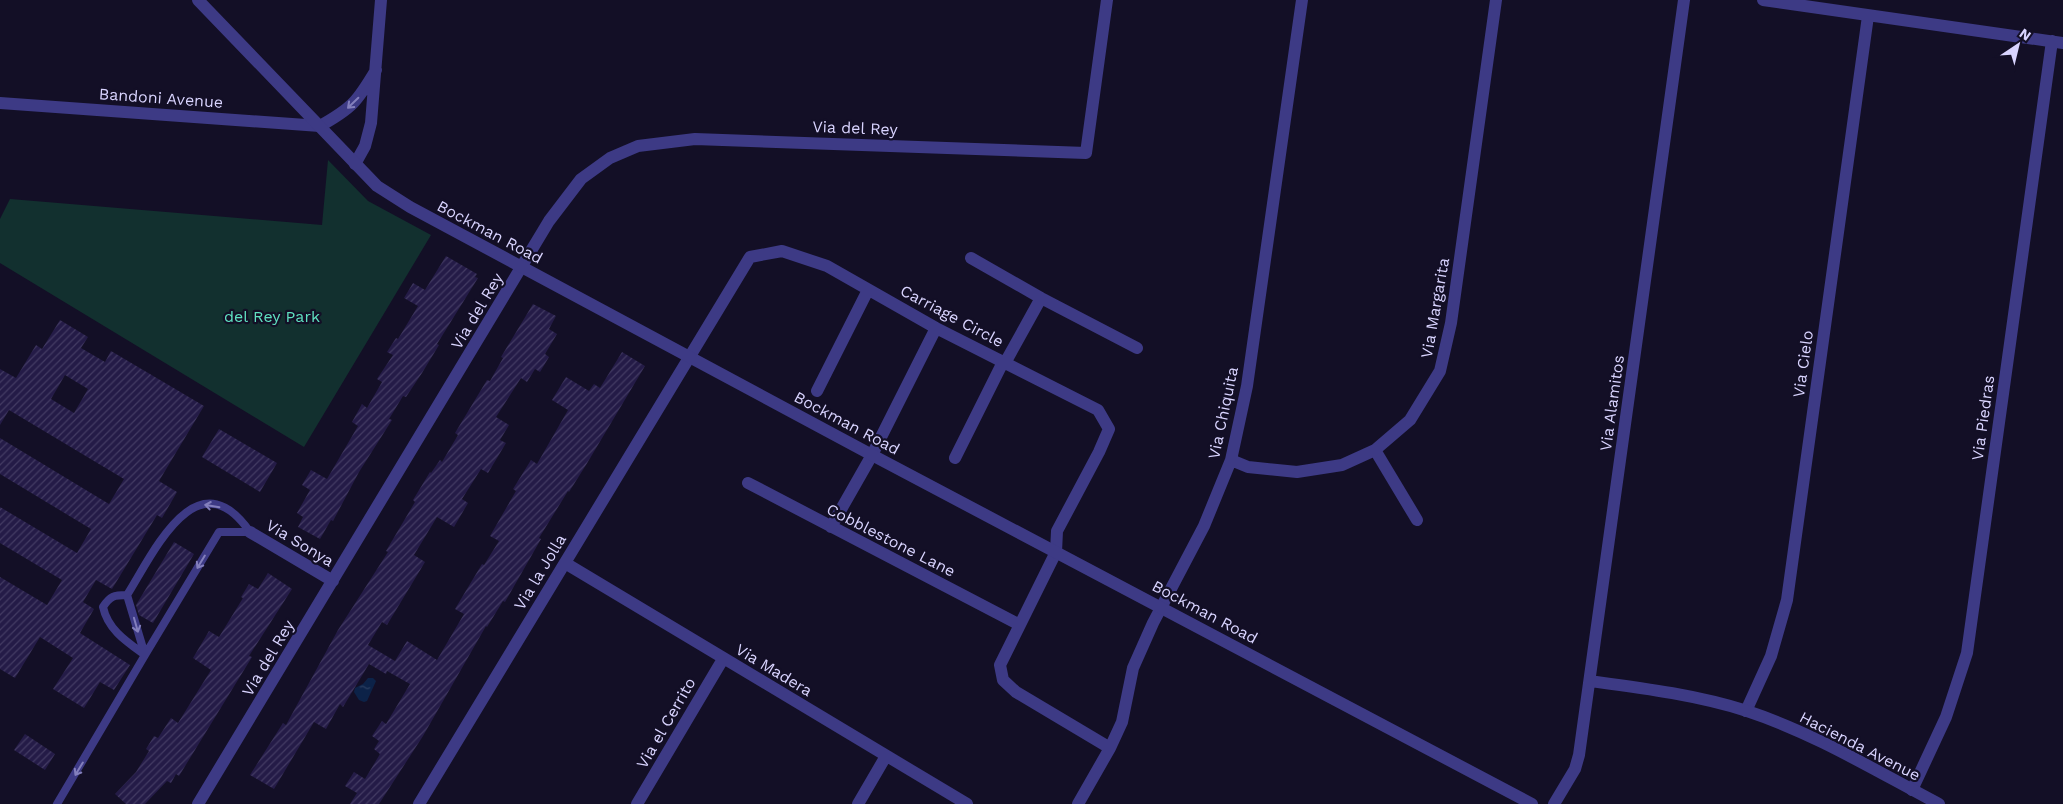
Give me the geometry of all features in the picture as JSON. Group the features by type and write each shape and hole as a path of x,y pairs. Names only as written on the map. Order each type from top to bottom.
{"street":[{"name":"Bockman Road","path":"198,0 377,186 410,207 872,455 1532,804"},
{"path":"355,164 364,146 371,123 381,0"},
{"name":"Via del Rey","path":"198,804 550,221 581,178 610,158 638,146 695,139 1086,153 1107,0"},
{"name":"Via Chiquita","path":"1078,804 1110,748 1122,722 1133,668 1161,607 1204,526 1231,460 1248,386 1302,0"},
{"name":"Via Margarita","path":"1231,460 1248,467 1297,472 1342,465 1375,450 1410,420 1440,371 1451,322 1496,0"},
{"name":"Via Alamitos","path":"1554,804 1575,769 1579,755 1684,0"},
{"path":"1763,0 2058,42"},
{"name":"Via Cielo","path":"1746,711 1771,656 1787,600 1868,16"},
{"name":"Via Piedras","path":"1912,790 1946,717 1967,653 2058,42"},
{"path":"320,126 351,107 360,98 376,70"},
{"name":"Bandoni Avenue","path":"0,103 320,126"},
{"name":"Carriage Circle","path":"688,356 750,257 782,250 827,266 936,328 1098,410 1109,429 1099,452 1057,531 1056,552"},
{"path":"970,258 1041,298 1137,348"},
{"path":"817,391 868,290"},
{"path":"955,458 1004,362 1041,298"},
{"path":"831,527 872,455 936,328"},
{"name":"Via la Jolla","path":"418,804 565,563 688,356"},
{"path":"1375,450 1417,520"},
{"name":"Cobblestone Lane","path":"748,483 1018,624"},
{"name":"Via Sonya","path":"250,532 333,581"},
{"path":"1056,552 1018,624 1000,664 1003,680 1016,692 1110,748"},
{"name":"Via Madera","path":"565,563 722,659 967,804"},
{"name":"Via el Cerrito","path":"637,804 722,659"},
{"name":"Hacienda Avenue","path":"1590,681 1655,690 1746,711 1810,736 1939,804"},
{"path":"858,804 886,756"}],"lane":[{"path":"145,655 127,595 172,524 191,508 207,503 222,507 240,518 250,532"},
{"path":"57,804 219,532 250,532"},
{"path":"127,595 114,595 108,599 102,607 105,618 117,634 145,655"}],"green space":[{"name":"del Rey Park","path":"328,160 368,201 431,235 304,447 0,263 0,219 10,199 322,225"}],"water":[{"path":"368,678 373,678 376,681 367,701 364,702 359,700 354,692 355,688 363,684"}],"building":[{"path":"446,256 477,274 475,277 478,278 437,344 439,345 422,373 406,397 403,396 389,419 392,420 359,472 333,521 331,520 320,539 298,527 303,517 297,513 310,490 302,485 311,470 327,479 358,426 352,422 362,404 367,408 382,382 377,379 393,355 387,352 396,338 398,339 418,306 404,298 413,283 425,290"},
{"path":"533,304 556,316 549,329 557,334 545,354 549,357 540,372 535,369 527,382 521,378 496,417 509,425 500,440 506,443 488,473 481,469 462,499 468,503 454,527 437,517 414,555 425,562 387,625 382,622 368,645 395,661 407,641 437,660 464,614 455,609 482,564 484,565 499,541 490,536 516,491 513,489 531,460 537,464 568,410 552,400 566,377 589,391 594,384 600,388 622,352 645,366 586,465 539,538 541,539 505,602 503,601 486,626 423,736 379,804 350,804 357,793 345,786 354,772 365,779 380,754 374,749 379,741 372,736 382,721 386,724 410,684 387,671 386,674 369,664 343,707 340,704 326,729 314,722 274,789 250,775 283,723 286,725 338,630 388,552 386,551 415,502 413,500 430,472 440,460 442,462 458,435 455,433 487,380 490,381 503,358 501,357"},
{"path":"60,320 88,337 81,348 105,362 111,351 204,406 159,481 177,492 162,518 157,515 112,589 96,580 83,602 94,609 80,633 130,665 114,690 100,682 84,708 53,689 73,658 40,637 15,678 0,669 0,577 47,605 62,580 0,543 0,507 77,553 91,529 0,474 0,438 109,504 124,479 9,410 0,425 0,369 16,378 36,345 42,349","holes":["65,375 88,389 74,413 51,399"]},
{"path":"219,429 277,463 260,492 202,457"},
{"path":"174,542 194,554 153,623 139,615 136,605"},
{"path":"268,573 292,589 249,656 252,657 179,776 176,774 171,783 167,781 145,804 126,804 115,794 136,772 149,751 146,749 154,736 158,738 171,718 178,723 211,670 193,658 209,631 219,637 243,598 241,597 249,584 258,589"},
{"path":"25,734 55,754 45,770 14,750"}]}
